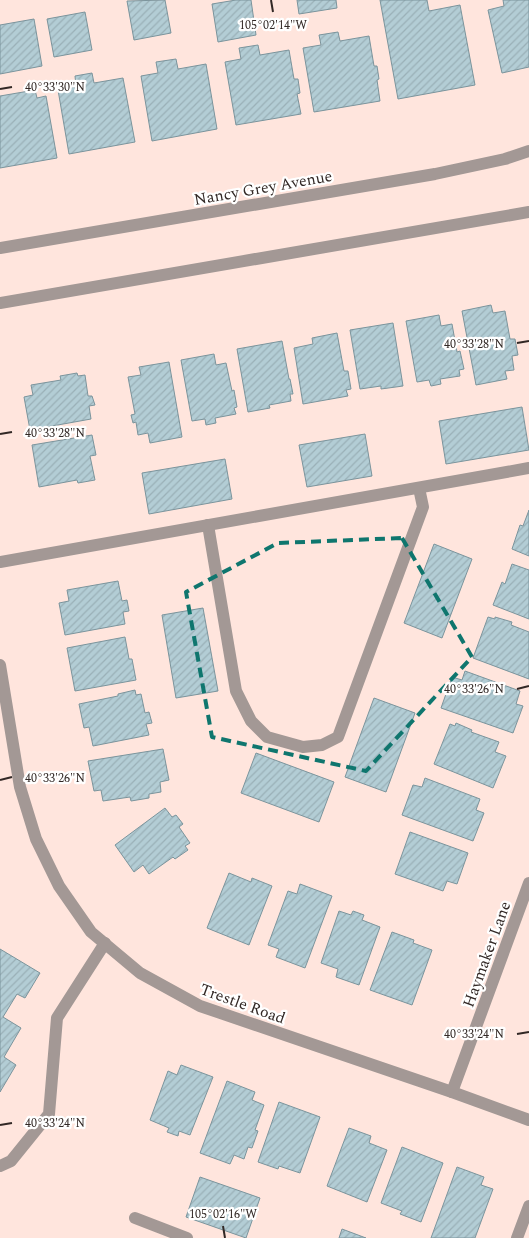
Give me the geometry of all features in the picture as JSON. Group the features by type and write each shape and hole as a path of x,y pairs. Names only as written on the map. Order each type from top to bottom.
{"street":[{"name":"Nancy Grey Avenue","path":"0,248 434,174 505,159 529,151"},
{"path":"0,303 529,212"},
{"path":"0,562 529,468"},
{"path":"208,525 236,691 251,721 267,737 303,747 322,745 338,737 423,507 419,488"},
{"name":"Trestle Road","path":"0,665 20,787 36,839 60,886 91,932 140,973 200,1006 529,1120"},
{"name":"Haymaker Lane","path":"452,1092 529,883"},
{"path":"0,1166 11,1161 49,1114 57,1018 105,943"},
{"path":"517,1238 529,1206"},
{"path":"135,1218 187,1238"}],"highlighted area":[{"path":"402,538 472,657 366,771 212,737 186,592 278,543"}],"building":[{"path":"165,0 171,33 134,40 127,1"},
{"path":"236,0 251,0 256,35 218,42 212,4"},
{"path":"297,0 336,0 337,8 299,14"},
{"path":"380,0 427,0 429,11 460,5 475,85 398,99"},
{"path":"503,0 529,0 529,67 502,73 488,10 504,6"},
{"path":"85,12 92,50 54,57 47,19"},
{"path":"34,19 42,66 0,74 0,25"},
{"path":"338,32 340,41 369,36 374,66 377,66 380,101 314,112 303,48 321,45 319,35"},
{"path":"258,45 260,55 289,50 294,79 298,79 300,93 297,94 301,114 236,125 225,62 241,59 239,48"},
{"path":"176,59 178,69 206,64 217,129 152,141 141,76 158,73 156,62"},
{"path":"92,73 94,83 123,78 135,142 69,154 58,90 76,87 75,76"},
{"path":"35,90 37,98 46,96 57,158 0,168 0,96"},
{"path":"491,305 493,313 505,311 510,339 515,339 518,355 512,356 514,370 505,371 507,379 476,385 462,311"},
{"path":"439,315 441,326 452,324 457,352 460,351 464,369 459,370 460,376 440,379 441,384 431,386 429,380 417,382 406,321"},
{"path":"393,323 403,386 381,389 381,386 360,389 350,330"},
{"path":"337,333 344,371 348,371 351,389 346,390 348,396 303,404 294,348 313,344 312,338"},
{"path":"282,341 293,394 290,394 291,401 269,405 270,408 248,412 237,349"},
{"path":"214,354 216,365 226,363 237,407 234,408 236,414 215,418 216,423 206,425 205,419 192,421 181,360"},
{"path":"169,362 182,437 150,443 148,433 138,435 136,422 133,423 131,415 135,414 128,377 141,375 139,367"},
{"path":"77,373 78,376 85,375 88,396 92,396 95,405 89,406 91,419 30,430 24,397 33,395 31,385 61,380 60,376"},
{"path":"522,407 529,450 446,464 439,421"},
{"path":"365,434 372,476 307,487 299,445"},
{"path":"92,435 96,455 90,456 95,480 78,483 77,480 39,487 32,445"},
{"path":"225,459 232,499 149,514 142,473"},
{"path":"529,510 529,556 512,549 520,525 523,526"},
{"path":"434,544 472,559 442,638 404,623"},
{"path":"512,564 529,570 529,619 493,605 502,582 505,584"},
{"path":"118,581 122,601 127,600 129,611 123,612 125,624 65,635 59,603 69,601 67,590"},
{"path":"203,608 218,691 176,698 162,615"},
{"path":"488,617 512,622 511,625 529,632 529,679 473,658"},
{"path":"125,637 129,659 132,659 136,680 75,691 67,648"},
{"path":"465,671 520,691 516,704 523,706 513,733 441,708 452,677 462,680"},
{"path":"135,690 136,695 141,694 145,713 149,712 152,723 146,724 149,735 93,746 89,727 84,728 79,704 118,696 118,694"},
{"path":"374,698 415,713 386,792 345,777"},
{"path":"456,723 472,730 471,732 499,742 495,752 506,756 493,788 434,764 450,724 455,726"},
{"path":"163,749 169,780 160,782 161,792 149,794 149,798 131,801 130,797 103,801 101,790 94,791 88,761"},
{"path":"256,753 334,782 319,822 241,793"},
{"path":"425,778 480,799 476,810 484,813 473,841 402,815 413,785 422,787"},
{"path":"165,808 172,817 176,815 183,824 179,827 190,843 185,846 188,850 175,859 173,857 149,874 143,865 134,872 115,845"},
{"path":"410,832 468,853 457,884 447,881 443,891 395,874"},
{"path":"229,873 251,882 252,878 272,886 249,945 207,928"},
{"path":"300,884 332,896 305,968 276,957 279,949 268,945 288,891 297,894"},
{"path":"339,911 351,915 353,911 364,915 362,920 380,927 359,985 336,977 338,969 321,963"},
{"path":"392,932 414,940 413,943 432,950 412,1005 370,990"},
{"path":"0,949 40,973 25,998 17,994 3,1017 21,1028 4,1057 16,1065 0,1092"},
{"path":"181,1065 213,1077 190,1135 179,1131 178,1136 167,1132 169,1128 150,1120 168,1071 177,1075"},
{"path":"227,1081 255,1092 252,1100 264,1105 255,1130 258,1131 252,1148 248,1147 244,1159 234,1155 230,1164 200,1153"},
{"path":"279,1102 320,1117 300,1173 279,1166 278,1169 258,1162"},
{"path":"349,1128 371,1136 369,1143 387,1150 367,1202 327,1186"},
{"path":"402,1147 443,1163 421,1222 400,1214 402,1211 381,1203"},
{"path":"457,1167 484,1177 481,1185 493,1189 475,1238 431,1238"},
{"path":"200,1177 260,1198 246,1238 186,1217"},
{"path":"342,1229 366,1238 339,1238"}]}
